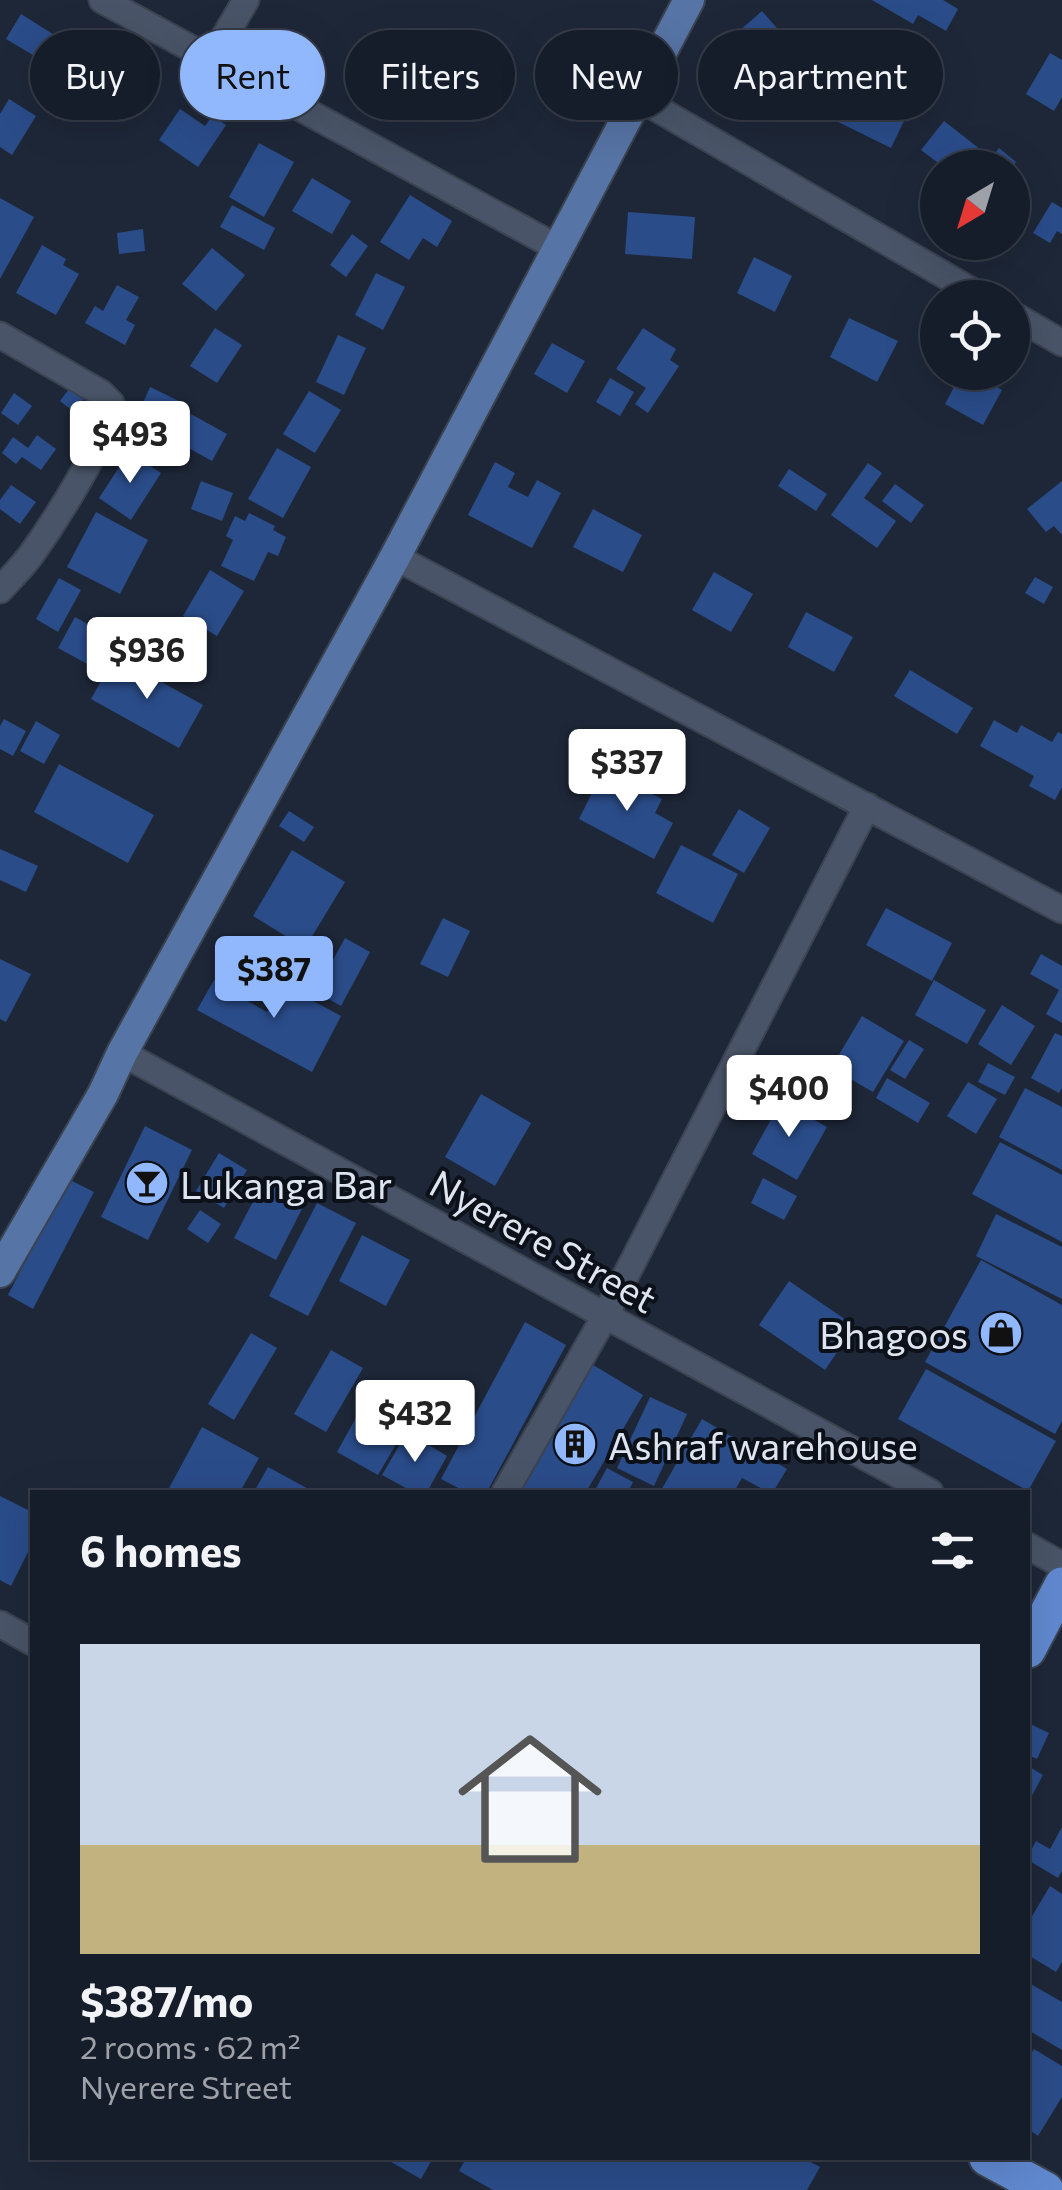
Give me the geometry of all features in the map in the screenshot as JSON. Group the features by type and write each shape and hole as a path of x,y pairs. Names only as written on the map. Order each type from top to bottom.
{"highway":[{"path":"1030,1646 1062,1585"},
{"path":"991,2160 1046,2190"}],"main road":[{"path":"673,30 689,0"},
{"path":"0,1272 102,1094 395,557 626,120"}],"street":[{"path":"102,0 180,41"},
{"path":"228,30 246,0"},
{"path":"325,120 558,248"},
{"path":"678,120 953,280"},
{"path":"1030,324 1062,343"},
{"path":"0,334 101,393 112,404 112,412 73,490 29,558 0,590"},
{"path":"395,557 1062,910"},
{"path":"506,1490 605,1316 867,806"},
{"name":"Nyerere Street","path":"122,1053 926,1490"},
{"path":"1030,1547 1062,1564"},
{"path":"0,1624 30,1641"}],"building":[{"path":"872,0 943,0 958,9 946,31 918,15 913,24"},
{"path":"762,11 779,30 740,30"},
{"path":"21,14 46,30 30,30 30,53 6,39"},
{"path":"1050,53 1062,60 1062,97 1054,111 1026,94"},
{"path":"9,99 30,112 30,120 34,120 12,155 0,147 0,114"},
{"path":"180,109 180,120 196,120 205,126 209,120 218,120 226,125 198,167 159,140"},
{"path":"834,120 904,120 891,148"},
{"path":"944,121 981,150 921,150"},
{"path":"259,143 294,162 264,217 229,197"},
{"path":"312,178 351,201 332,234 292,211"},
{"path":"410,195 452,221 437,247 423,238 409,260 380,242"},
{"path":"0,198 34,217 0,279"},
{"path":"1052,202 1062,208 1062,234 1057,231 1050,243 1033,233"},
{"path":"232,205 275,228 264,250 220,227"},
{"path":"628,212 695,217 692,259 625,254"},
{"path":"143,229 145,251 119,254 117,233"},
{"path":"352,234 368,246 346,277 330,265"},
{"path":"42,245 66,259 63,265 79,274 56,315 16,293"},
{"path":"212,248 245,275 216,311 182,284"},
{"path":"754,257 792,276 775,312 737,293"},
{"path":"376,273 405,287 383,330 355,315"},
{"path":"117,285 139,297 126,320 135,325 125,345 85,323 95,306 103,311"},
{"path":"849,318 898,341 877,382 830,357"},
{"path":"215,328 242,345 217,383 190,366"},
{"path":"643,328 676,349 670,360 679,366 648,413 635,404 646,388 616,369"},
{"path":"338,335 366,348 344,395 316,382"},
{"path":"552,343 585,361 567,393 534,374"},
{"path":"610,378 634,392 620,416 596,402"},
{"path":"75,381 89,392 74,412 60,401"},
{"path":"150,387 183,403 163,447 130,432"},
{"path":"952,390 1002,390 983,425 945,404"},
{"path":"309,391 341,410 315,453 283,434"},
{"path":"14,393 32,406 18,425 1,413"},
{"path":"191,414 227,434 212,461 176,441"},
{"path":"37,435 56,449 41,470 22,457 16,464 2,453 13,437 28,448"},
{"path":"277,448 311,467 283,518 248,499"},
{"path":"129,452 161,473 131,520 99,498"},
{"path":"495,462 515,473 508,487 528,497 537,480 561,493 532,548 468,515"},
{"path":"868,463 882,473 864,498 896,521 877,548 831,515"},
{"path":"789,469 827,494 816,511 778,486"},
{"path":"201,481 233,493 222,521 191,509"},
{"path":"1062,481 1062,535 1054,526 1046,532 1027,509"},
{"path":"895,484 924,505 911,523 882,501"},
{"path":"11,485 36,502 20,524 0,509 0,500"},
{"path":"593,509 642,535 623,572 573,547"},
{"path":"96,512 148,540 120,594 67,567"},
{"path":"249,513 275,526 273,530 286,537 278,556 268,552 254,581 221,566 233,540 226,536 235,516 245,521"},
{"path":"210,570 244,591 217,636 183,616"},
{"path":"714,572 753,594 731,632 692,610"},
{"path":"1035,577 1053,587 1044,604 1025,593"},
{"path":"59,578 81,590 58,632 36,619"},
{"path":"806,612 853,637 834,672 788,647"},
{"path":"75,617 117,641 100,671 58,648"},
{"path":"115,656 203,705 179,748 91,699"},
{"path":"910,670 973,708 957,734 894,696"},
{"path":"4,719 26,731 13,756 0,749 0,726"},
{"path":"994,720 1017,733 1021,725 1052,742 1058,732 1062,734 1062,787 1055,800 1029,786 1034,776 980,746"},
{"path":"36,721 60,735 44,764 20,751"},
{"path":"59,764 154,815 128,863 34,812"},
{"path":"604,769 662,799 655,813 673,823 654,859 579,819"},
{"path":"739,809 770,828 744,873 712,855"},
{"path":"289,811 314,827 304,842 279,826"},
{"path":"681,845 738,874 713,923 656,893"},
{"path":"0,849 38,866 26,892 0,880"},
{"path":"292,850 345,882 305,948 253,916"},
{"path":"886,908 952,943 932,981 866,945"},
{"path":"443,918 470,931 448,977 420,964"},
{"path":"345,938 370,952 341,1006 296,981 305,966 324,976"},
{"path":"1041,954 1062,966 1062,1023 1046,1014 1059,990 1030,974"},
{"path":"0,959 31,974 6,1022 0,1019"},
{"path":"241,977 251,982 242,998 267,1012 282,984 341,1016 312,1072 197,1010 214,980 230,988"},
{"path":"934,980 986,1010 967,1044 915,1015"},
{"path":"1002,1005 1035,1026 1011,1065 978,1044"},
{"path":"862,1016 904,1041 873,1092 831,1068"},
{"path":"1055,1033 1062,1036 1059,1093 1031,1078"},
{"path":"909,1040 924,1049 905,1079 890,1070"},
{"path":"988,1063 1015,1077 1005,1095 978,1082"},
{"path":"887,1078 930,1103 918,1123 876,1098"},
{"path":"968,1082 997,1099 976,1134 947,1116"},
{"path":"1025,1088 1062,1107 1062,1170 999,1137"},
{"path":"481,1094 531,1123 495,1186 445,1157"},
{"path":"781,1101 827,1127 797,1180 752,1154"},
{"name":"Lukanga Bar","path":"145,1126 192,1150 148,1240 101,1217"},
{"path":"1000,1142 1062,1175 1062,1242 972,1194"},
{"path":"219,1153 247,1170 224,1208 196,1191"},
{"path":"266,1177 307,1199 276,1260 234,1238"},
{"path":"763,1178 797,1196 784,1220 751,1203"},
{"path":"68,1179 94,1192 33,1309 8,1295"},
{"path":"317,1203 356,1223 308,1316 269,1296"},
{"path":"200,1210 221,1224 208,1243 187,1229"},
{"path":"996,1214 1062,1247 1062,1299 976,1256"},
{"path":"362,1235 410,1260 386,1306 339,1281"},
{"name":"Bhagoos","path":"981,1260 1062,1305 1062,1421 1055,1434 925,1362"},
{"path":"789,1281 855,1326 825,1370 759,1325"},
{"path":"525,1322 566,1345 488,1490 462,1490 441,1479"},
{"path":"251,1333 277,1348 234,1420 208,1404"},
{"path":"331,1350 363,1368 326,1432 294,1414"},
{"name":"Ashraf warehouse","path":"585,1360 643,1395 587,1490 508,1490"},
{"path":"926,1369 1056,1441 1026,1490 898,1419"},
{"path":"650,1397 687,1414 654,1486 617,1468"},
{"path":"367,1398 409,1422 378,1475 337,1452"},
{"path":"702,1419 787,1469 774,1490 764,1490 742,1478 735,1490 661,1490"},
{"path":"202,1427 259,1458 241,1490 168,1490"},
{"path":"407,1432 447,1456 428,1490 409,1490 382,1475"},
{"path":"268,1467 310,1490 255,1490"},
{"path":"607,1468 633,1482 629,1490 595,1490"},
{"path":"0,1496 30,1511 30,1548 11,1586 0,1580"},
{"path":"1030,1724 1049,1733 1037,1759 1030,1756"},
{"path":"1030,1767 1043,1775 1030,1799"},
{"path":"1062,1827 1062,1871 1058,1878 1030,1861 1036,1841 1050,1849"},
{"path":"1050,1886 1062,1894 1062,1962 1056,1972 1030,1956 1030,1920"},
{"path":"1030,1984 1062,2002 1062,2050 1030,2031"},
{"path":"1034,2049 1062,2066 1062,2097 1038,2136 1030,2130 1030,2056"},
{"path":"388,2160 432,2160 421,2179"},
{"path":"465,2160 807,2160 820,2167 807,2190 493,2190 459,2171"}],"place":[{"name":"Lukanga Bar","path":"147,1183"},
{"name":"Bhagoos","path":"1001,1333"},
{"name":"Ashraf warehouse","path":"575,1444"}]}
